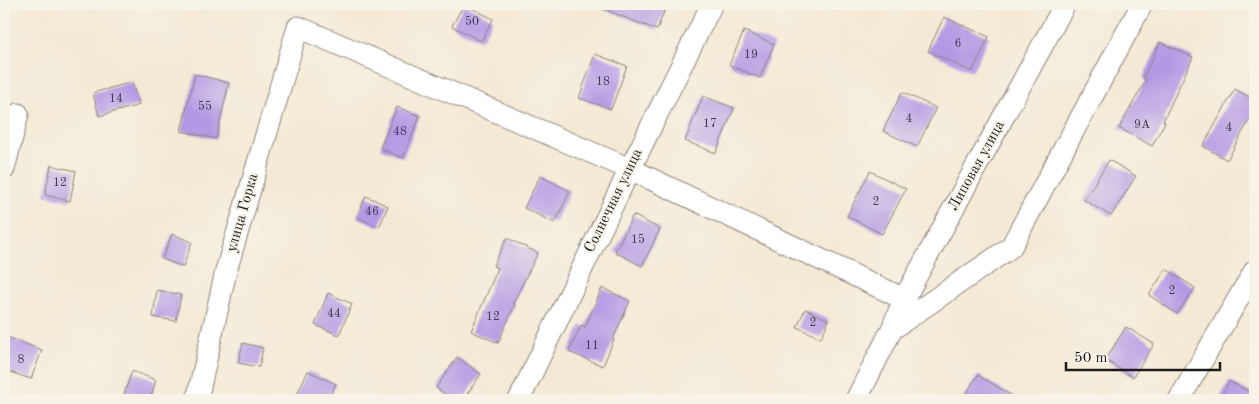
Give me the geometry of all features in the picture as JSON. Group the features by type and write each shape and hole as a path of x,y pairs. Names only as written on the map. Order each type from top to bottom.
{"street":[{"name":"Солнечная улица","path":"519,400 712,4"},
{"name":"Липовая улица","path":"856,400 892,329 904,299 1065,4"},
{"path":"892,329 1012,247 1142,4"},
{"name":"улица Горка","path":"198,400 226,271 298,27 630,169"},
{"path":"4,169 18,114"},
{"path":"630,169 904,299"},
{"path":"1179,400 1255,270"}],"building":[{"path":"464,4 493,19 481,41 452,26"},
{"path":"593,4 667,4 657,30"},
{"path":"944,17 989,37 972,72 928,51"},
{"path":"744,31 774,44 760,78 729,65"},
{"path":"1160,42 1193,57 1163,121 1165,122 1152,146 1119,128 1146,80 1143,78"},
{"path":"595,54 627,66 611,109 579,98"},
{"path":"195,74 229,83 216,139 181,131"},
{"path":"132,82 139,105 99,116 93,93"},
{"path":"1235,89 1255,100 1255,110 1227,160 1203,146"},
{"path":"902,92 936,108 917,147 883,131"},
{"path":"703,96 734,108 716,153 685,141"},
{"path":"397,107 420,116 403,158 380,148"},
{"path":"1109,160 1136,176 1111,216 1084,200"},
{"path":"51,165 76,171 70,201 45,195"},
{"path":"870,171 906,189 882,234 847,216"},
{"path":"540,176 570,191 555,223 524,208"},
{"path":"366,196 388,206 379,227 357,217"},
{"path":"633,215 660,229 642,266 615,252"},
{"path":"172,234 192,242 183,267 162,259"},
{"path":"507,238 538,253 513,303 515,304 498,343 471,331 498,268 493,266"},
{"path":"1166,269 1195,288 1177,314 1149,295"},
{"path":"602,288 630,301 603,366 569,352 581,325 585,327"},
{"path":"157,290 181,295 176,321 153,317"},
{"path":"328,293 352,304 339,335 315,325"},
{"path":"805,309 829,320 821,338 797,327"},
{"path":"1126,327 1154,344 1133,377 1105,360"},
{"path":"7,337 42,350 31,379 4,370 4,347"},
{"path":"243,343 263,348 259,367 238,363"},
{"path":"457,357 481,374 463,400 454,400 436,388"},
{"path":"132,371 156,380 150,400 122,400"},
{"path":"308,371 336,384 328,400 294,400"},
{"path":"978,375 1019,400 962,400"},
{"path":"1229,381 1255,395 1255,400 1219,400"}]}
